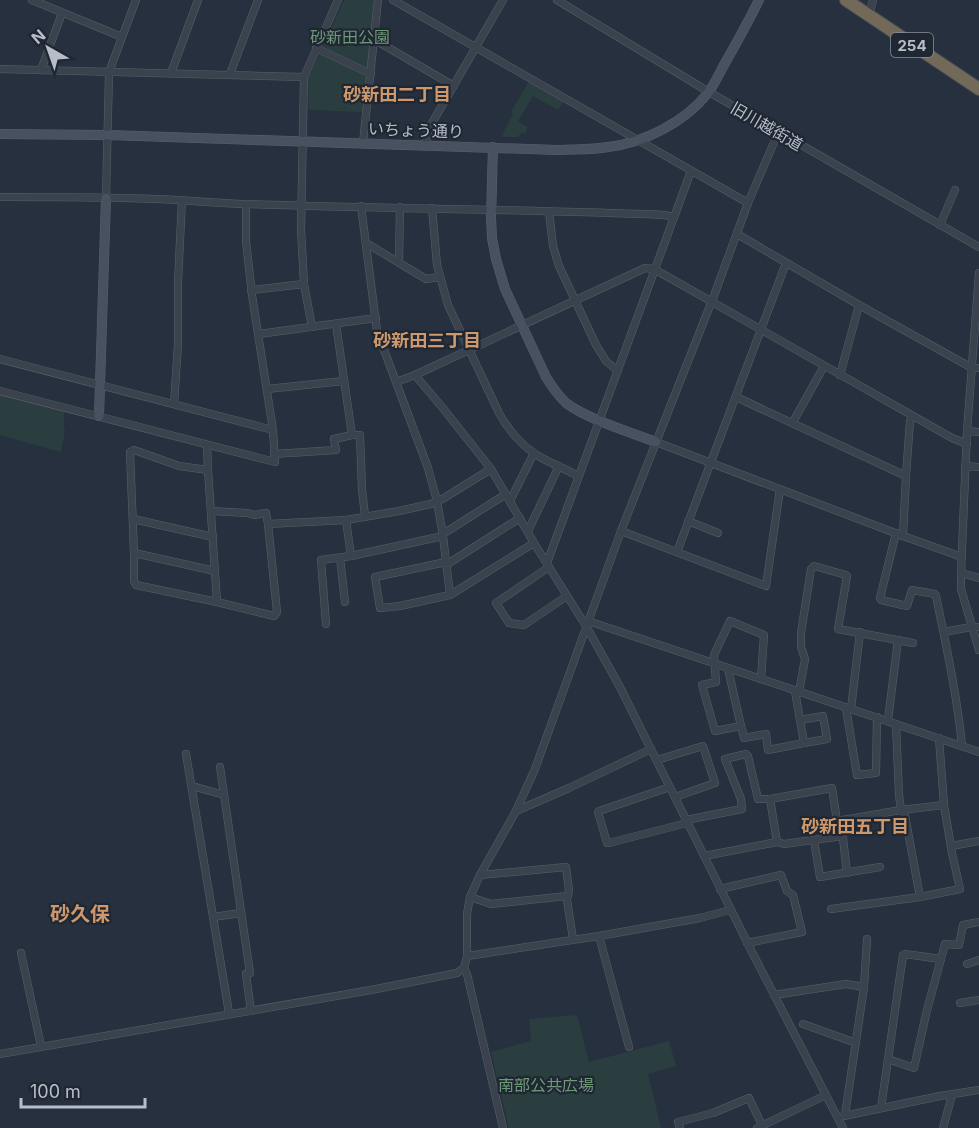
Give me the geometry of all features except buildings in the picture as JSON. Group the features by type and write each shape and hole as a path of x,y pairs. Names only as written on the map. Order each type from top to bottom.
{"highway":[{"name":"254","path":"846,0 979,89"}],"street":[{"path":"32,0 122,37"},
{"path":"99,416 109,72 136,0"},
{"path":"171,73 198,0"},
{"path":"230,75 258,0"},
{"path":"312,327 304,284 301,229 304,77 338,0"},
{"path":"363,143 378,0"},
{"path":"393,0 748,203"},
{"path":"426,144 428,130 503,0"},
{"name":"旧川越街道","path":"557,0 778,133 979,247"},
{"name":"いちょう通り","path":"0,134 426,144 557,150 608,147 639,141 677,120 697,105 709,92 759,0"},
{"path":"869,16 873,0"},
{"path":"41,70 62,12"},
{"path":"375,40 454,86"},
{"path":"316,48 371,74"},
{"path":"0,69 304,77"},
{"path":"0,1053 424,980 457,973 464,968 467,956 467,914 470,897 516,811 535,769 621,531 748,203 778,133"},
{"path":"493,147 491,211 492,238 496,259 505,289 540,365 560,397 574,408 600,420 962,557"},
{"path":"567,596 524,626 509,623 496,603 548,565 578,476 690,171"},
{"path":"940,225 955,190"},
{"path":"0,198 182,200 673,217"},
{"path":"174,404 182,200"},
{"path":"0,391 275,462 273,429 251,290 246,241 246,204"},
{"path":"361,206 377,331 428,468 443,535 450,595"},
{"path":"399,262 400,207"},
{"path":"432,208 435,252 448,305 502,419 534,453 578,476"},
{"path":"549,211 555,255 600,352 606,361 618,371"},
{"path":"737,234 859,305 976,368"},
{"path":"366,243 426,279 440,277"},
{"path":"677,552 786,263"},
{"path":"396,382 645,268 654,269 912,416 967,444"},
{"path":"979,273 976,368 967,430 961,573 961,589 975,627 979,650"},
{"path":"251,290 304,284"},
{"path":"840,375 859,305"},
{"path":"259,334 376,318"},
{"path":"336,324 352,435"},
{"path":"0,359 273,429"},
{"path":"793,422 824,366"},
{"path":"415,375 491,469 567,596 587,623 747,944 826,1095 842,1116"},
{"path":"267,389 344,381"},
{"path":"736,397 906,476"},
{"path":"912,416 900,535 880,598 907,606 912,590 935,594 944,632 962,746"},
{"path":"967,430 979,432"},
{"path":"274,454 336,450 334,439 360,435 365,516"},
{"path":"207,445 217,602"},
{"path":"208,470 179,466 134,450 130,452 136,585 274,616 277,612 266,513 254,515 211,511"},
{"path":"510,501 534,453"},
{"path":"528,531 559,466"},
{"path":"965,466 979,467"},
{"path":"268,524 346,520 399,511 437,501 491,469"},
{"path":"621,531 766,586 780,489"},
{"path":"326,624 321,560 351,556 443,535 506,494"},
{"path":"520,518 446,564 375,577 380,608 450,595 534,543"},
{"path":"133,519 213,537"},
{"path":"346,520 351,556"},
{"path":"688,521 718,533"},
{"path":"134,553 215,571"},
{"path":"340,558 345,602"},
{"path":"804,744 797,691 805,659 801,647 801,633 811,569 814,567 847,576 838,629 914,643"},
{"path":"961,573 979,578"},
{"path":"741,726 714,730 702,685 716,682 714,655 730,621 764,635 760,679"},
{"path":"587,623 888,720 979,752"},
{"path":"944,632 975,627"},
{"path":"860,632 848,709 857,774 876,773 877,717"},
{"path":"888,720 898,640"},
{"path":"728,669 744,738 766,734 768,750 827,739 823,716 800,720"},
{"path":"896,724 899,795 920,897"},
{"path":"831,909 960,889 944,806 939,738"},
{"path":"657,760 703,746 715,783 675,797"},
{"path":"516,811 651,749"},
{"path":"186,754 229,1013"},
{"path":"670,787 599,811 607,843 742,809 741,799 726,758 746,754 758,799 832,788 837,821 902,810 944,806"},
{"path":"220,767 249,973 246,974 251,1011"},
{"path":"192,786 224,795"},
{"path":"770,799 777,842"},
{"path":"841,820 847,873"},
{"path":"704,856 777,842 784,844 843,836"},
{"path":"814,840 820,877 880,867"},
{"path":"951,846 979,841"},
{"path":"480,875 565,866 573,939"},
{"path":"720,889 781,875 787,891 793,895 802,933 747,944"},
{"path":"470,897 496,904 567,896"},
{"path":"467,956 598,936 700,918 730,910"},
{"path":"213,917 241,913"},
{"path":"888,1059 914,1068 945,944 959,945 963,925 979,922"},
{"path":"598,936 629,1047"},
{"path":"843,1128 842,1116 864,987 867,939"},
{"path":"21,953 41,1046"},
{"path":"881,1108 903,955 941,959"},
{"path":"966,964 979,960"},
{"path":"464,968 503,1128"},
{"path":"774,995 846,984 864,987"},
{"path":"960,1003 979,1000"},
{"path":"803,1024 856,1043"},
{"path":"842,1116 979,1090"},
{"path":"680,1128 678,1122 713,1113 749,1098 759,1126 826,1095"},
{"path":"944,1128 952,1095"}],"green space":[{"name":"砂新田公園","path":"344,0 375,0 368,67 366,68 323,47"},
{"path":"321,54 367,74 363,112 309,110 308,78"},
{"path":"529,81 564,101 558,110 533,96 518,121 527,127 526,133 518,137 501,137 513,114 511,112"},
{"path":"0,393 64,410 65,431 61,452 0,435"},
{"name":"南部公共広場","path":"577,1015 589,1062 669,1041 676,1066 648,1074 661,1128 509,1128 491,1052 531,1041 529,1019"}],"district":[{"name":"砂新田二丁目","path":"397,94"},
{"name":"砂新田三丁目","path":"427,340"},
{"name":"砂新田五丁目","path":"855,826"},
{"name":"砂久保","path":"80,914"}]}
